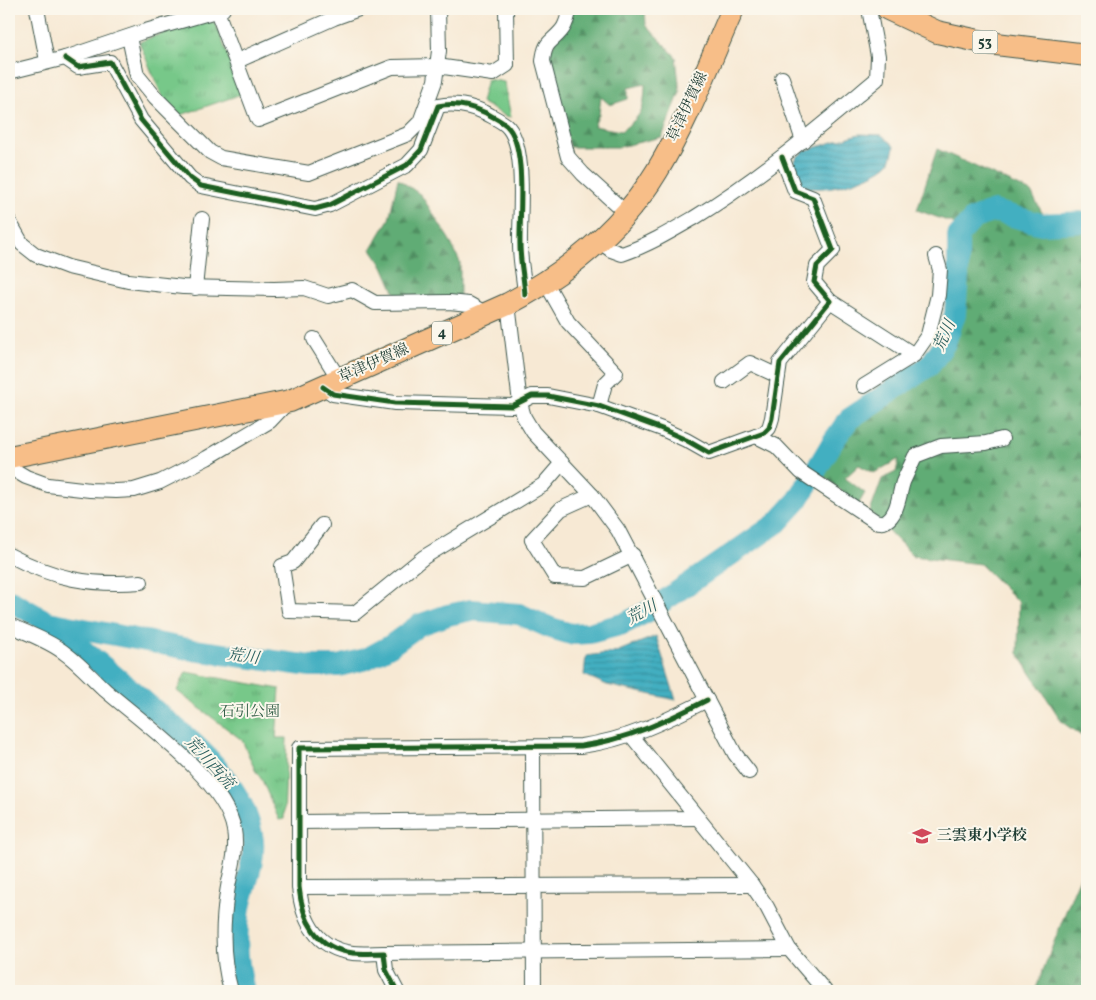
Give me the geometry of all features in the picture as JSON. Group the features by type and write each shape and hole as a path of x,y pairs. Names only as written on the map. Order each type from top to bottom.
{"main road":[{"name":"草津伊賀線","path":"9,457 290,401 486,314 546,283 599,241 626,214 657,172 679,130 734,9"},
{"name":"53","path":"888,9 936,32 988,43 1087,55"}],"street":[{"path":"37,9 46,61"},
{"path":"236,61 332,13 359,9"},
{"path":"129,37 137,74 155,97 210,152 221,158 309,173 408,134 420,122 435,81 439,50 438,9"},
{"path":"9,72 46,61 65,58 220,10 236,61 258,120 392,66 437,66 493,74 508,65 506,9"},
{"path":"570,9 562,30 548,42 544,51 543,61 568,157 583,174 626,214"},
{"path":"599,241 611,250 622,254 656,240 728,196 782,157 878,79 878,56 869,9"},
{"path":"65,58 78,67 110,62 141,120 190,178 201,186 315,209 330,205 407,165 421,150 438,106 449,104 467,106 481,111 507,126 513,136 522,177 517,299 520,403 524,417 533,432 592,495 618,530 735,754 749,772"},
{"path":"782,78 803,140"},
{"path":"782,157 795,190 813,198 833,250 817,266 814,282 830,301 914,355"},
{"path":"195,288 202,219"},
{"path":"9,221 22,244 36,255 60,264 128,281 195,288 304,288 328,296 352,290 375,303 449,302 470,304 486,314"},
{"path":"864,386 914,355 928,335 938,295 940,270 936,256"},
{"path":"546,283 568,322 616,373 605,384 599,406"},
{"path":"314,339 331,383 333,394 394,404 512,406 532,396 548,396 599,406 670,433 709,453 764,433 769,428 780,363 830,301"},
{"path":"724,382 750,363 778,376"},
{"path":"9,467 26,477 48,485 90,490 134,490 174,476 215,454 270,421 290,401"},
{"path":"756,436 776,446 800,472 875,521 885,522 890,518 898,502 903,483 915,456 941,446 986,443 1002,439"},
{"path":"322,525 293,562 282,566 289,611 355,612 424,556 543,485 562,463"},
{"path":"592,495 560,509 532,540 555,577 585,578 632,555"},
{"path":"9,555 52,575 92,583 141,582"},
{"path":"9,624 65,652 173,747 201,774 222,800 234,829 236,848 227,893 224,932 224,958 231,991"},
{"path":"707,700 653,727 598,744 533,748 299,748 299,887 300,902 304,916 318,936 329,944 352,953 789,949"},
{"path":"630,735 752,885 767,907 789,949 825,991"},
{"path":"533,748 534,991"},
{"path":"299,822 698,818"},
{"path":"299,887 752,885"},
{"path":"384,953 386,970 398,991"}],"green space":[{"path":"572,9 645,9 646,25 676,57 680,92 662,137 619,147 570,147 548,65 549,53","holes":["645,84 643,106 638,116 621,131 594,126 599,114 601,97 610,105 628,99 628,88"]},
{"path":"204,18 216,24 242,94 181,115 164,101 139,42"},
{"path":"487,79 504,82 511,117 505,116 481,102"},
{"path":"937,149 1031,192 1047,222 1087,227 1087,740 1062,722 1018,653 1019,603 980,564 913,556 870,512 882,479 896,472 899,459 874,473 859,465 845,478 865,493 858,505 815,469 843,419 931,360 961,291 967,228 917,210"},
{"path":"398,179 421,195 449,239 460,262 460,299 397,298 383,266 371,249 389,219"},
{"name":"石引公園","path":"186,672 280,689 276,738 287,738 284,819 279,820 242,740 177,691"},
{"path":"1087,861 1087,991 1035,991 1073,893"}],"water":[{"path":"859,134 882,135 894,146 888,164 870,175 843,185 816,188 806,187 797,181 791,168 796,158 804,151"},
{"path":"656,636 676,700 607,685 584,675 586,656 616,652"}],"waterway":[{"name":"荒川","path":"9,600 48,622 193,650 311,666 338,666 366,659 390,646 419,625 448,615 471,610 519,614 551,628 571,634 589,633 623,624 649,611 777,523 798,500 834,440 849,419 930,365 945,343 955,314 958,276 958,236 973,219 994,211 1041,224 1087,222"},
{"name":"荒川西流","path":"49,623 180,731 213,763 239,799 248,819 253,841 249,875 240,908 237,940 238,960 244,991"}],"cycle path":[{"path":"65,58 78,67 110,62 141,120 190,178 201,186 315,209 330,205 407,165 421,150 438,106 463,105 486,113 506,125 513,135 517,148 521,182 520,251 525,295"},
{"path":"323,387 333,394 395,403 512,406 532,396 548,396 599,406 662,429 709,453 764,433 769,428 772,418 780,363 830,301 814,282 817,266 833,250 813,198 795,191 782,157"},
{"path":"397,991 386,970 384,953 353,953 329,946 313,931 308,921 299,887 299,748 581,746 630,734 661,722 707,700"}],"place":[{"name":"三雲東小学校","path":"922,836"}]}
